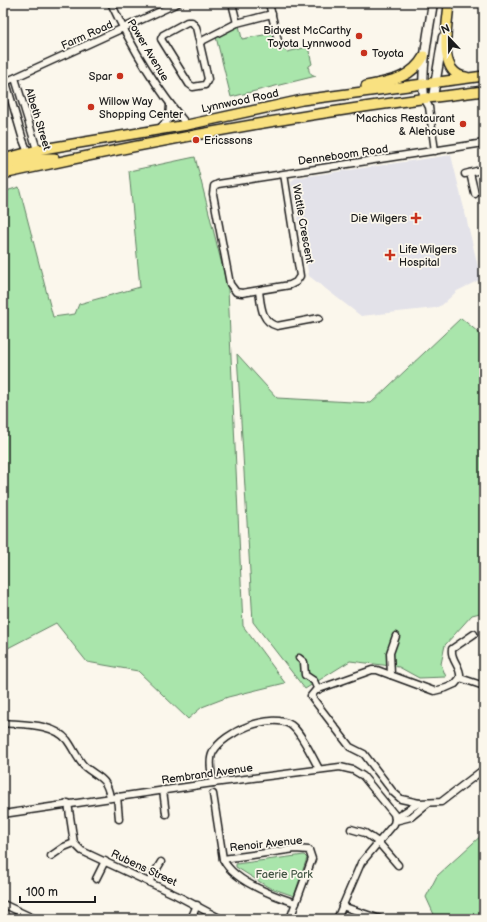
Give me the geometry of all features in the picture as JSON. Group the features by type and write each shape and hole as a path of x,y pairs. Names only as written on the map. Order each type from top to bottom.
{"main road":[{"path":"429,98 423,83 424,56 433,3"},
{"path":"449,3 447,62 452,70 460,76 480,76"},
{"path":"429,98 436,82 449,3"},
{"path":"302,100 384,82 410,73 417,68 424,56"},
{"name":"Lynnwood Road","path":"3,174 36,159 158,130 302,100 480,76"},
{"name":"Lynnwood Road","path":"3,159 36,159 139,146 429,98 484,91"},
{"path":"3,165 36,159"}],"street":[{"name":"Power Avenue","path":"111,3 123,30 170,105 186,125"},
{"name":"Farm Road","path":"4,83 123,30 178,3"},
{"path":"232,3 237,23"},
{"path":"270,3 278,41"},
{"path":"200,42 237,23 272,14"},
{"path":"190,22 194,24 200,42 208,81 205,84 193,87 189,84 161,39 163,35 190,22"},
{"name":"Albeth Street","path":"15,78 36,159"},
{"name":"Albeth Street","path":"4,83 23,140 36,159"},
{"path":"429,98 435,151"},
{"path":"158,130 169,119 170,105"},
{"name":"Denneboom Road","path":"213,194 214,186 218,184 484,143"},
{"path":"475,194 468,173 484,169"},
{"name":"Wattle Crescent","path":"213,194 230,284 236,292 242,293 258,291 290,285 296,282 300,276 284,174"},
{"path":"258,291 264,317 272,325 282,326 319,318"},
{"path":"474,634 453,647 451,652 460,671 460,678 455,684 437,692 377,670 370,670 318,690 312,693 312,698 350,747 364,754 398,796 418,803 441,802 484,769"},
{"path":"391,675 390,657 396,636"},
{"path":"299,658 304,662 305,675 314,681 318,690"},
{"path":"460,678 484,686"},
{"path":"213,783 211,759 213,752 241,728 250,725 277,722 291,725 297,731 319,769"},
{"path":"3,723 45,728 58,733 66,739 82,764 104,780 114,797 120,819"},
{"name":"Rembrand Avenue","path":"3,813 213,783 345,767 360,773 395,818"},
{"path":"164,790 166,814"},
{"path":"213,794 223,859 228,868 270,894 296,903"},
{"path":"51,856 64,847 74,843 68,803"},
{"path":"337,919 358,868 395,818 418,803"},
{"path":"395,818 411,817 420,812 428,803"},
{"path":"351,829 365,833 378,842 398,864"},
{"name":"Rubens Street","path":"74,843 85,852 197,905 221,919"},
{"name":"Renoir Avenue","path":"223,859 295,849 309,850 312,859 290,919"},
{"path":"96,879 106,861"},
{"path":"149,882 161,862"},
{"path":"3,904 35,919"},
{"path":"191,919 197,905"},
{"path":"342,906 380,919"}],"shaded area":[{"name":"Life Wilgers Hospital","path":"451,155 481,279 457,291 442,305 435,308 361,316 309,276 291,182 295,178"}],"green space":[{"path":"239,25 242,39 274,33 276,45 283,45 284,50 287,52 308,47 312,64 309,66 309,71 311,74 316,76 231,97 216,37"},
{"path":"195,157 228,289 243,626 285,683 228,697 202,707 188,719 138,671 87,662 56,623 8,648 3,647 3,192 19,187 53,317 75,314 79,304 140,287 129,171"},
{"path":"461,318 484,337 484,612 472,615 445,645 441,664 446,677 419,678 399,667 350,661 305,689 253,622 237,354 277,398 371,403"},
{"path":"484,833 484,919 436,919 426,897 437,876"},
{"name":"Faerie Park","path":"304,855 307,858 294,896 268,887 236,867 236,864"}],"place":[{"name":"Bidvest McCarthy Toyota Lynnwood","path":"359,36"},
{"name":"Toyota","path":"364,53"},
{"name":"Spar","path":"120,76"},
{"name":"Willow Way Shopping Center","path":"91,107"},
{"name":"Machics Restaurant & Alehouse","path":"463,124"},
{"name":"Ericssons","path":"196,140"},
{"name":"Die Wilgers","path":"416,218"},
{"name":"Life Wilgers Hospital","path":"390,255"}]}
